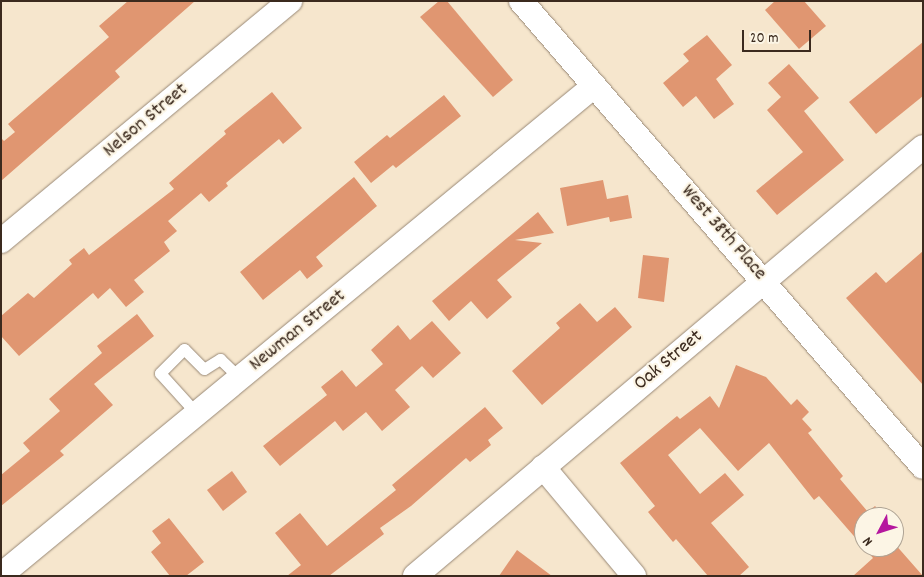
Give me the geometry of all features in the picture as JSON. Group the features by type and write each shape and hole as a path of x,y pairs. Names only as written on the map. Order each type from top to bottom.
{"street":[{"name":"Nelson Street","path":"1,241 290,1"},
{"name":"West 38th Place","path":"521,1 923,467"},
{"name":"Newman Street","path":"1,575 594,86"},
{"name":"Oak Street","path":"415,576 923,147"},
{"path":"543,467 634,576"}],"lane":[{"path":"197,414 160,373 184,349 204,368 220,359 240,378"}],"building":[{"path":"128,1 195,1 115,71 120,77 1,181 1,138 4,141 15,132 8,124 109,37 99,26"},
{"path":"439,1 447,1 513,80 493,97 420,17"},
{"path":"775,1 804,1 826,26 799,49 765,10"},
{"path":"707,35 732,65 716,79 734,104 714,119 696,96 683,107 663,83 689,61 683,54"},
{"path":"923,42 923,96 876,134 849,102"},
{"path":"789,64 819,98 804,111 844,160 777,215 756,191 803,152 767,110 781,97 768,83"},
{"path":"272,92 302,128 283,144 279,139 226,183 228,186 209,202 201,193 168,221 177,231 164,242 170,251 134,280 144,292 126,307 110,288 98,299 93,293 19,356 1,336 1,316 28,293 34,298 72,264 69,260 84,248 89,255 174,189 169,183 226,134 224,131"},
{"path":"444,95 461,116 396,168 393,165 371,183 354,162 387,135 390,138"},
{"path":"354,177 377,206 316,257 323,266 307,279 300,270 263,300 240,272"},
{"path":"603,180 607,199 628,195 632,218 610,222 609,217 567,226 560,188"},
{"path":"538,212 554,233 515,240 542,243 497,280 512,297 487,319 471,301 449,321 432,301"},
{"path":"923,251 923,385 846,298 876,272 886,283"},
{"path":"643,255 669,258 664,302 638,298"},
{"path":"580,303 597,322 615,307 632,327 542,405 512,371 560,328 556,323"},
{"path":"137,314 154,336 94,384 113,405 60,451 64,455 1,506 1,475 30,451 23,443 60,411 49,399 102,353 97,346"},
{"path":"432,321 461,353 433,378 422,366 395,390 410,407 382,431 366,412 343,431 335,421 280,466 263,446 327,395 321,387 342,370 356,387 383,364 371,350 398,325 410,340"},
{"path":"736,365 766,377 791,405 797,399 809,412 802,419 812,430 808,433 843,476 840,479 864,507 854,507 854,536 819,496 814,500 769,443 738,471 700,428 668,455 700,494 725,473 744,495 711,523 749,567 739,576 708,576 676,539 673,542 648,512 655,506 620,463 677,416 680,419 710,396 719,408"},
{"path":"485,407 503,428 488,440 491,445 470,462 466,458 411,506 380,528 384,534 329,576 287,576 301,565 275,533 300,513 327,546 396,490 392,485"},
{"path":"232,471 247,492 223,511 207,490"},
{"path":"169,518 204,562 186,576 170,576 151,552 161,543 152,531"},
{"path":"517,550 552,576 499,576"},
{"path":"904,554 923,576 853,576 873,558 904,557"}]}
